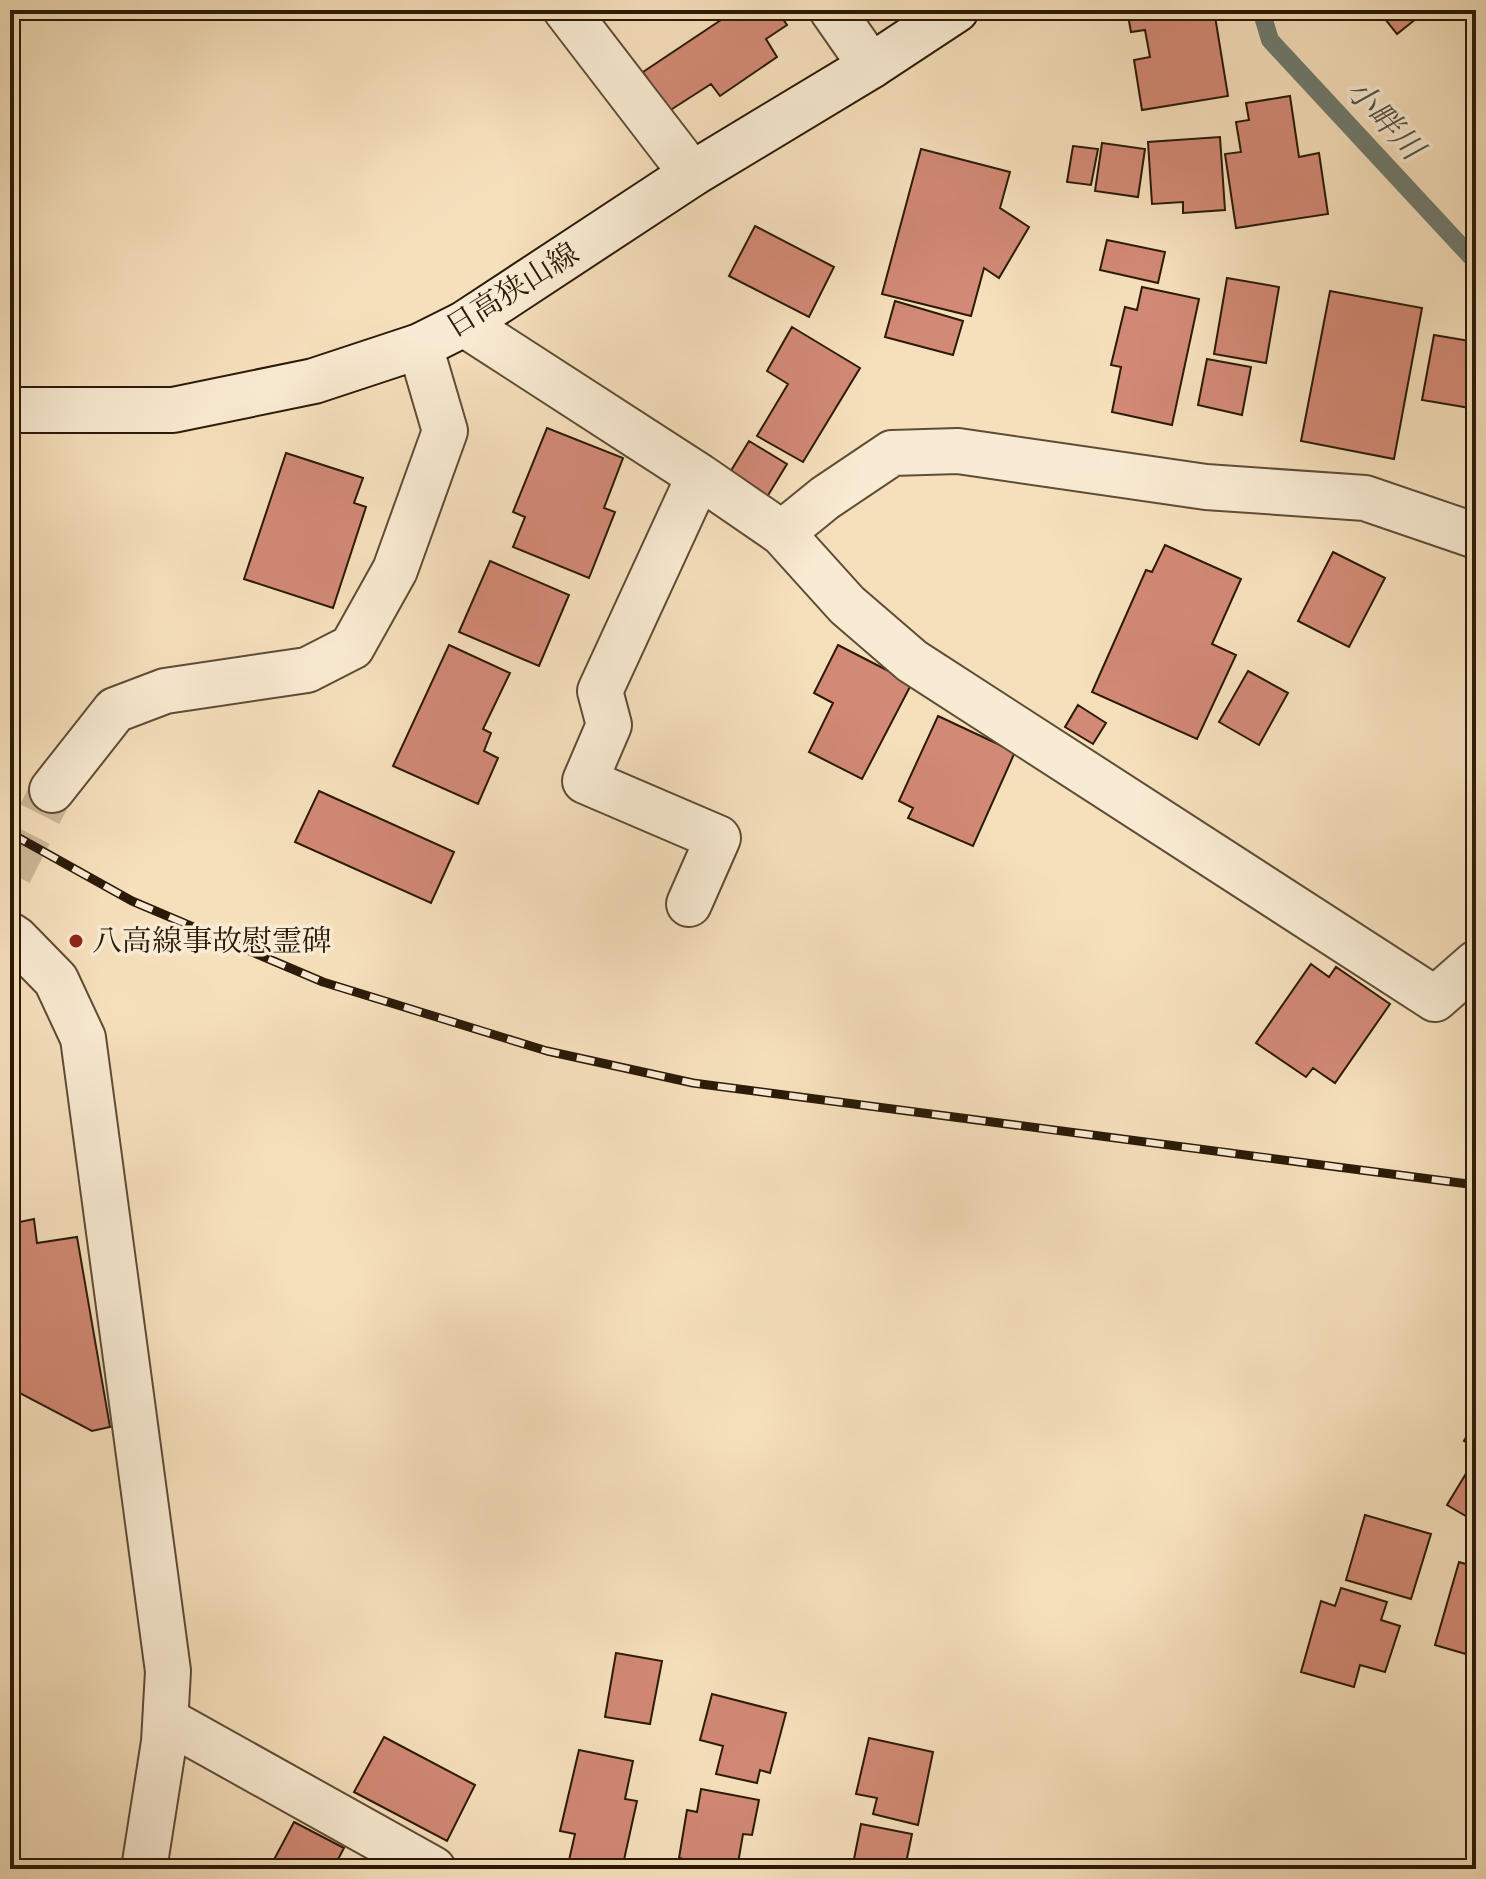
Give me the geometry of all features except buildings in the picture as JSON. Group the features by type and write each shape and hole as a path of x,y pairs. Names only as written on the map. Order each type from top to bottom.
{"street":[{"path":"566,10 692,174"},
{"path":"832,10 871,66"},
{"name":"日高狭山線","path":"10,410 173,410 314,381 420,346 464,324 692,174 871,66 956,10"},
{"path":"464,324 782,533 847,605 912,661 1435,999 1476,963"},
{"path":"52,790 115,710 165,691 307,670 352,647 395,570 445,431 420,346"},
{"path":"782,533 825,498 892,453 958,451 1206,487 1365,498 1476,536"},
{"path":"689,904 718,838 585,781 609,725 600,691 699,476"},
{"path":"10,935 56,980 83,1038 168,1671 166,1720 144,1869"},
{"path":"166,1720 433,1869"}],"waterway":[{"name":"小畔川","path":"1261,10 1270,40 1476,262"}],"tunnel":[{"path":"10,873 52,790"}],"railway":[{"path":"10,833 132,901 323,982 547,1051 693,1083 1476,1185"}],"place":[{"name":"八高線事故慰霊碑","path":"76,941"}]}
